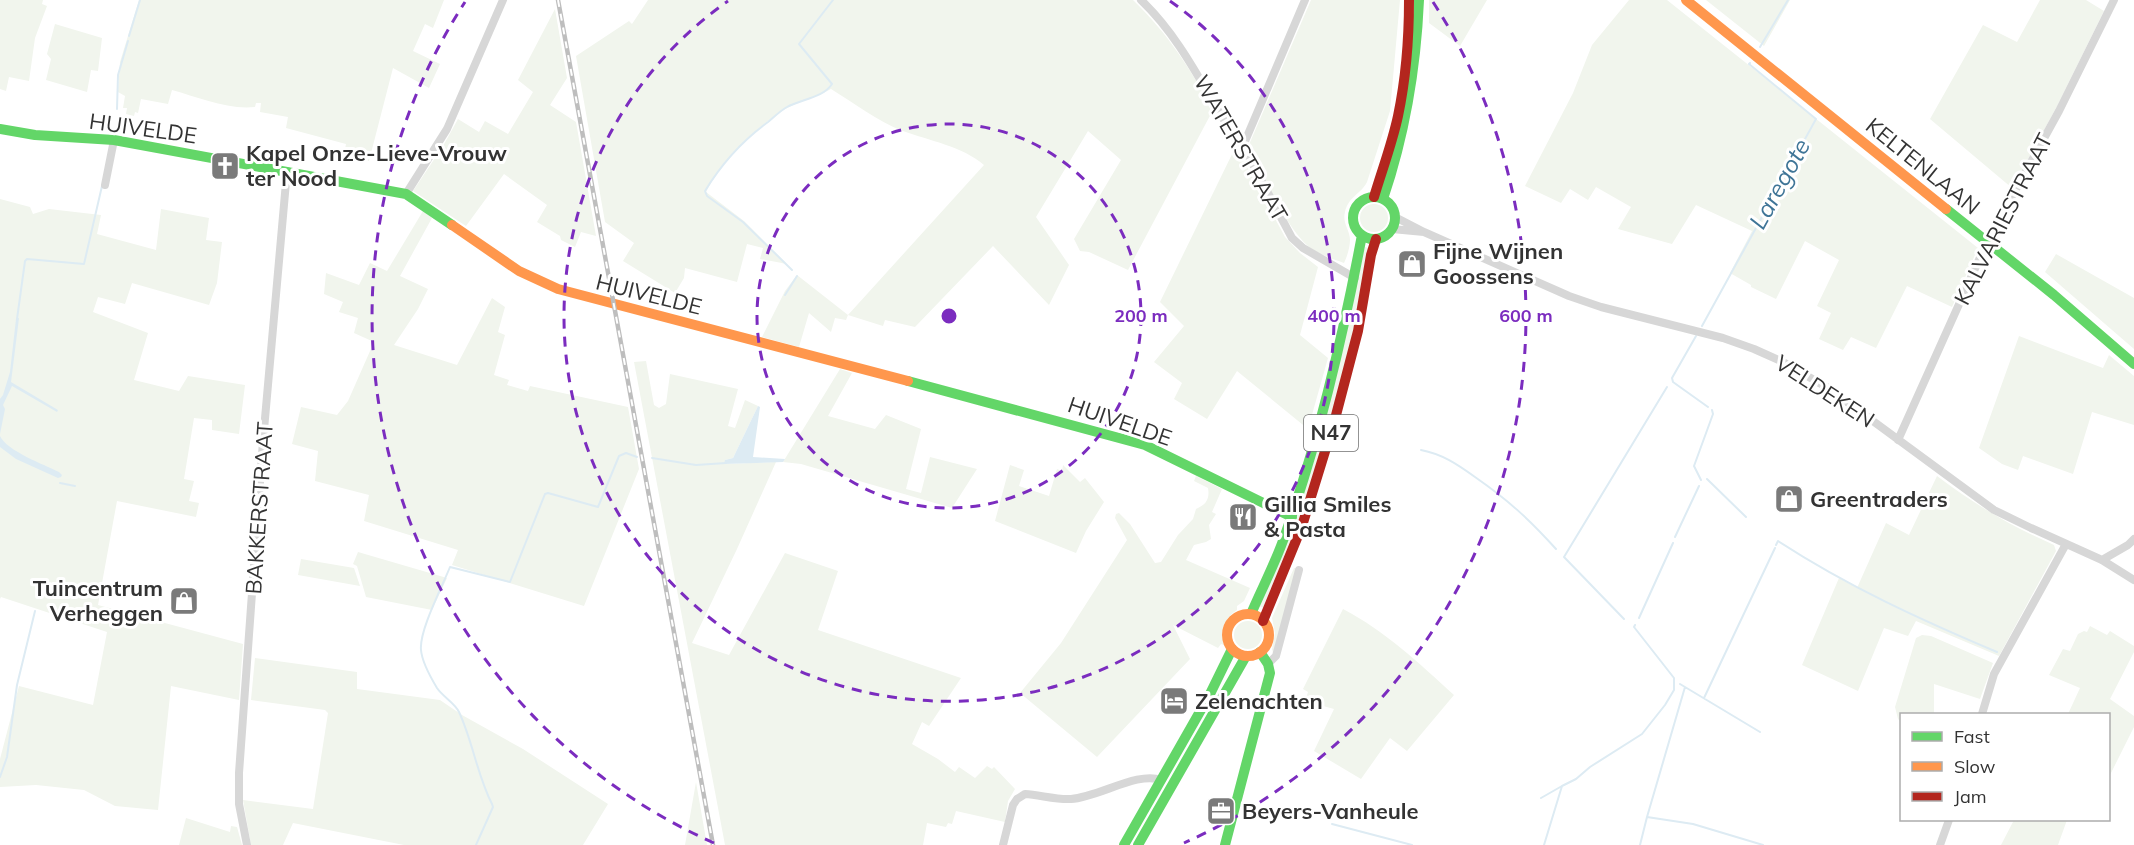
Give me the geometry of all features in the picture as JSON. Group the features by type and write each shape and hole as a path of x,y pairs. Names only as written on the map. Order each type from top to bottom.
{"main road":[{"path":"1378,198 1398,117 1404,76 1408,0"},
{"path":"1378,198 1408,114 1419,0"},
{"name":"KELTENLAAN","path":"1686,0 2094,328 2134,364"},
{"name":"HUIVELDE","path":"0,129 35,135 114,141 406,194 519,271 558,289 1110,434 1145,446 1292,517"},
{"path":"1362,235 1376,239 1386,236 1392,229 1395,217 1392,207 1378,198"},
{"name":"N47","path":"1251,614 1292,517 1331,385 1355,278 1362,235 1354,224 1353,214 1360,202 1378,198"},
{"name":"N47","path":"1260,652 1269,638 1263,621 1302,526 1332,430 1358,331 1371,255 1376,239"},
{"path":"1225,845 1270,673 1268,664 1260,652 1246,656 1232,649 1227,635 1229,626 1240,616 1251,614 1263,621"},
{"path":"1124,845 1210,694 1232,649"},
{"path":"1138,845 1246,656"}],"street":[{"path":"406,194 447,129 503,0"},
{"name":"WATERSTRAAT","path":"1141,0 1173,36 1191,63 1235,138 1243,146 1293,238 1303,248 1355,278"},
{"path":"1243,146 1305,0"},
{"name":"KALVARIESTRAAT","path":"1898,440 1987,242 2059,111 2114,0"},
{"path":"105,185 114,141"},
{"name":"BAKKERSTRAAT","path":"247,845 242,824 238,773 263,441 287,171"},
{"name":"VELDEKEN","path":"1395,217 1569,296 1601,307 1723,338 1783,362 1828,388 1994,510 2102,560 2134,580"},
{"name":"VELDEKEN","path":"1392,229 1424,232"},
{"path":"2102,560 2128,546 2134,539"},
{"path":"1982,713 1995,674 2066,544"},
{"path":"1268,664 1276,656 1299,570"},
{"path":"1003,845 1014,805 1017,799 1025,794 1070,799 1099,794 1142,778 1153,777 1161,780"},
{"path":"1940,845 1948,821"}],"shaded area":[{"path":"0,0 43,0 42,4 47,6 35,38 29,81 9,77 6,91 0,89"},
{"path":"139,0 444,0 433,28 425,24 413,51 440,64 429,88 393,68 369,161 344,154 346,144 286,128 288,117 260,112 261,103 256,103 255,107 234,107 172,90 168,104 141,99 138,113 135,112 134,116 126,114 127,108 123,108 125,96 118,92 120,62"},
{"path":"648,0 1133,0 1178,52 1213,110 1128,270 1089,252 1080,251 1074,239 1121,160 1088,131 1036,217 1069,265 1049,305 993,246 915,327 885,320 883,326 848,315 984,165 966,153 893,127 831,89 785,109 758,129 738,148 706,192 744,221 787,264 760,259 763,248 747,244 737,282 685,268 684,278 675,293 623,261 634,243 605,222 576,56 629,21 632,24"},
{"path":"1311,0 1400,0 1390,111 1367,182 1349,203 1345,212 1350,240 1344,263 1317,252 1300,238 1276,200 1248,147"},
{"path":"1429,0 1487,0 1460,46 1429,23"},
{"path":"1629,0 1667,0 1978,248 1952,307 1907,286 1876,348 1851,337 1843,350 1819,339 1831,313 1817,306 1839,260 1805,241 1776,299 1751,287 1730,273 1752,231 1696,205 1672,244 1618,229 1631,207 1596,187 1588,200 1570,189 1561,203 1525,186 1573,93 1592,45"},
{"path":"1706,0 1790,0 1764,46"},
{"path":"2040,0 2086,0 2104,11 2056,108 2012,188 1930,119 1983,25 2017,42"},
{"path":"555,9 567,78 550,105 576,122 596,236 581,232 575,247 561,240 560,236 537,222 547,205 504,174 466,226 413,191 458,119 479,132 485,121 508,134 533,92 518,80"},
{"path":"55,24 102,38 98,71 91,70 87,92 46,80 51,59 47,54"},
{"path":"1236,146 1285,237 1318,267 1300,335 1328,358 1308,429 1237,371 1207,419 1174,399 1182,383 1154,362 1184,326 1160,302"},
{"path":"0,199 30,207 33,214 49,209 101,215 97,234 156,250 161,209 209,218 206,240 222,242 217,283 209,305 132,283 125,304 98,297 93,312 148,333 134,380 179,391 188,376 245,385 239,434 212,430 212,420 194,418 184,479 194,481 189,501 199,503 196,517 117,501 98,605 243,644 239,700 171,686 158,810 115,806 84,790 36,785 0,787 0,759 19,686 93,705 107,632 1,597 0,599"},
{"path":"1374,204 1384,208 1388,218 1384,228 1374,232 1364,228 1360,218 1364,208"},
{"path":"423,211 432,218 400,276 428,289 418,309 394,345 457,365 492,298 505,307 498,332 505,335 494,375 509,380 507,385 528,391 530,386 628,407 639,469 584,606 452,565 458,550 364,521 369,495 315,481 318,451 292,444 301,407 337,415 348,401 374,342 354,333 358,318 339,312 343,302 324,294 326,273 359,285 370,263 387,271"},
{"path":"1365,247 1369,248 1349,352 1307,500 1263,608 1259,606 1280,557"},
{"path":"2056,254 2134,298 2134,349 2045,272"},
{"path":"797,275 848,315 846,320 835,318 831,332 809,313 799,347 762,337 785,291"},
{"path":"19,318 11,382 58,410 57,412 12,386 3,405 5,409 0,434 0,399 10,372 16,319"},
{"path":"2019,336 2103,368 2109,355 2134,376 2134,425 2092,412 2073,474 2023,456 2018,470 2002,464 1979,448"},
{"path":"646,361 654,405 659,408 666,404 670,374 738,389 728,426 735,428 745,400 758,406 733,458 725,460 725,464 776,462 692,643 729,655 785,553 838,571 818,630 961,678 929,726 922,722 912,744 955,772 959,767 975,778 987,766 992,769 994,767 1015,789 1008,801 1005,822 956,811 952,824 948,823 946,827 927,823 923,845 725,845 634,362"},
{"path":"840,369 852,373 828,416 875,429 886,415 921,429 906,489 921,493 930,457 977,469 952,508 801,464 783,462"},
{"path":"758,406 760,407 753,457 785,459 783,462 724,464 725,460 733,458"},
{"path":"0,436 10,447 59,472 61,477 58,478 16,459 0,447"},
{"path":"1010,465 1024,470 1019,486 1049,496 1057,469 1062,471 1063,465 1080,482 1085,478 1104,502 1086,531 1076,553 995,521"},
{"path":"1196,476 1222,489 1212,512 1216,514 1209,525 1211,539 1194,545 1186,560 1250,588 1244,601 1237,606 1237,610 1226,621 1222,630 1224,645 1221,644 1218,648 1173,625 1190,659 1097,757 1020,693 1061,643 1127,540 1115,518 1116,514 1119,513 1130,524 1155,563 1161,562 1178,535 1193,519 1196,509 1202,506 1208,498 1208,488 1194,481"},
{"path":"1937,476 1994,514 2054,545 2056,551 1999,656 1916,621 1908,636 1884,628 1858,691 1802,665 1839,578 1857,588 1886,523 1909,535"},
{"path":"358,552 447,578 432,610 366,597 357,566 353,564"},
{"path":"301,559 354,568 360,586 298,575"},
{"path":"1294,568 1297,568 1273,653 1275,633 1272,618"},
{"path":"1343,609 1387,637 1454,695 1407,751 1390,738 1361,779 1314,751 1334,709 1305,701 1308,692 1303,689"},
{"path":"1248,621 1258,625 1262,635 1258,645 1248,649 1238,645 1234,635 1238,625"},
{"path":"2090,626 2107,635 2110,631 2134,646 2134,652 2110,699 2134,716 2134,727 2110,775 2110,713 2068,713 2080,688 2049,675 2063,649 2070,651 2078,634 2087,632"},
{"path":"1922,635 1931,636 1993,663 1980,699 1934,684 1934,713 1900,713 1900,721 1895,707 1916,638"},
{"path":"255,658 357,672 357,689 440,700 523,749 608,804 583,845 404,845 293,823 283,845 251,845 243,800 313,809 328,713 325,710 251,700"},
{"path":"696,782 707,845 685,845"},
{"path":"186,818 230,832 231,826 237,827 242,845 179,845"},
{"path":"2013,821 2067,821 2058,845 2001,845"}],"waterway":[{"path":"129,36 140,0"},
{"path":"792,270 743,222 707,196 705,191 733,153 759,129 784,109 823,92 832,84 799,44 833,0"},
{"name":"Laregote","path":"1760,47 1788,0"},
{"path":"117,109 118,75 128,41"},
{"name":"Laregote","path":"1702,326 1816,119 1750,63"},
{"path":"17,319 27,259 84,264 102,186"},
{"path":"785,295 797,276"},
{"name":"Laregote","path":"1696,336 1672,378 1673,382 1708,407"},
{"path":"1624,619 1564,557 1667,387"},
{"name":"Laregote","path":"1701,480 1694,466 1713,414 1712,410"},
{"path":"1421,450 1449,460 1487,485 1518,510 1556,549"},
{"path":"476,845 493,807 482,782 459,712 437,688 423,660 421,642 432,609 450,567 510,582 545,494 598,507 619,456 626,453 637,457"},
{"path":"652,458 696,465 726,463"},
{"path":"1707,479 1746,517"},
{"path":"60,483 75,486"},
{"name":"Laregote","path":"1675,537 1699,486"},
{"path":"1776,545 1778,541 1831,573 1885,601 1997,652"},
{"name":"Laregote","path":"1639,618 1673,543"},
{"path":"1704,698 1775,548"},
{"path":"0,777 7,757 17,685 35,611"},
{"name":"Laregote","path":"1544,845 1562,786 1642,734 1674,690 1674,678 1634,627 1635,625"},
{"path":"1680,684 1685,687 1647,817 1693,824 1763,845"},
{"path":"1685,687 1760,732"},
{"path":"1541,798 1562,786"},
{"path":"1640,845 1647,817"},
{"path":"1332,824 1412,845"}],"railway":[{"path":"558,0 713,845"}],"traffic: fast":[{"path":"1383,199 1391,175 1408,101 1419,0"},
{"path":"0,129 35,135 114,140 406,194 452,225"},
{"path":"1374,197 1389,203 1395,218 1389,233 1374,239 1359,233 1353,218 1359,203 1374,197"},
{"path":"1946,209 2054,295 2134,364"},
{"path":"1251,614 1281,545 1320,424 1339,348 1362,235"},
{"path":"908,381 1145,445 1292,517"},
{"path":"1124,845 1210,694 1232,649"},
{"path":"1225,845 1270,673 1268,664 1260,652"},
{"path":"1138,845 1246,656"}],"traffic: slow":[{"path":"1686,0 1946,209"},
{"path":"452,225 519,271 558,289 908,381"},
{"path":"1248,614 1263,620 1269,635 1263,650 1248,656 1233,650 1227,635 1233,620 1248,614"}],"traffic: jam":[{"path":"1374,197 1393,137 1401,102 1409,0"},
{"path":"1263,621 1302,526 1335,419 1358,331 1371,255 1376,239"}],"place":[{"name":"Kapel Onze-Lieve-Vrouw ter Nood","path":"225,166"},
{"name":"Fijne Wijnen Goossens","path":"1412,264"},
{"name":"Greentraders","path":"1789,499"},
{"name":"Gillia Smiles & Pasta","path":"1243,517"},
{"name":"Tuincentrum Verheggen","path":"184,601"},
{"name":"Zelenachten","path":"1174,701"},
{"name":"Beyers-Vanheule","path":"1221,811"}]}
